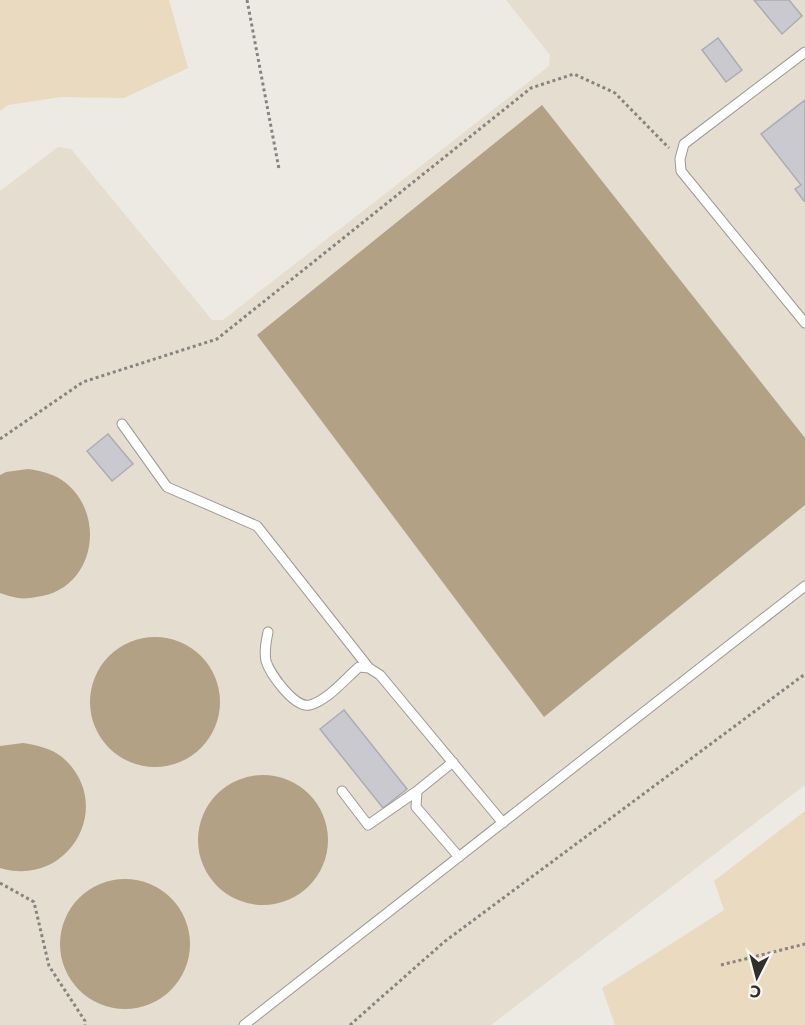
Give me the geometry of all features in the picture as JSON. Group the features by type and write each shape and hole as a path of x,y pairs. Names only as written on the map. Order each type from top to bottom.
{"lane":[{"path":"804,321 681,171 680,159 684,144 805,52"},
{"path":"122,424 167,487 257,526 369,668 380,675 503,823"},
{"path":"244,1025 805,586"},
{"path":"268,632 265,645 266,660 274,677 298,704 308,706 321,700 359,667 369,668"},
{"path":"342,791 368,825 417,791 453,762"},
{"path":"417,791 416,807 459,857"}],"path":[{"path":"247,0 279,169"},
{"path":"0,439 83,382 217,339 531,88 574,74 615,93 680,159"},
{"path":"350,1025 444,942 805,674"},
{"path":"0,883 34,902 49,966 85,1021 85,1025"},
{"path":"721,965 805,945"}],"shaded area":[{"path":"0,0 169,0 188,68 124,98 61,97 8,105 0,111"},
{"path":"506,0 805,0 805,785 491,1025 0,1025 0,191 58,147 71,149 212,320 223,320 549,66 550,55"},
{"path":"542,105 805,438 805,505 544,717 257,335"},
{"path":"28,469 48,473 66,483 79,498 87,515 90,533 88,551 82,568 71,582 55,592 23,598 0,593 0,475"},
{"path":"155,637 180,642 201,656 215,677 220,702 215,727 201,748 180,762 155,767 130,762 109,748 95,727 90,702 95,677 109,656 130,642"},
{"path":"23,743 48,749 62,757 78,776 85,797 85,818 78,838 64,854 47,866 25,871 0,868 0,746"},
{"path":"263,775 288,780 309,794 323,815 328,840 323,865 309,886 288,900 263,905 238,900 217,886 203,865 198,840 203,815 217,794 238,780"},
{"path":"805,811 805,1025 615,1025 602,988 724,910 714,881"},
{"path":"125,879 150,884 171,898 185,919 190,944 185,969 171,990 150,1004 125,1009 100,1004 79,990 65,969 60,944 65,919 79,898 100,884"}],"building":[{"path":"754,0 789,0 802,16 782,34"},
{"path":"718,38 742,70 726,82 702,50"},
{"path":"805,100 804,201 795,189 801,185 761,134"},
{"path":"108,434 133,464 112,481 87,451"},
{"path":"344,710 407,789 383,808 320,729"}]}
